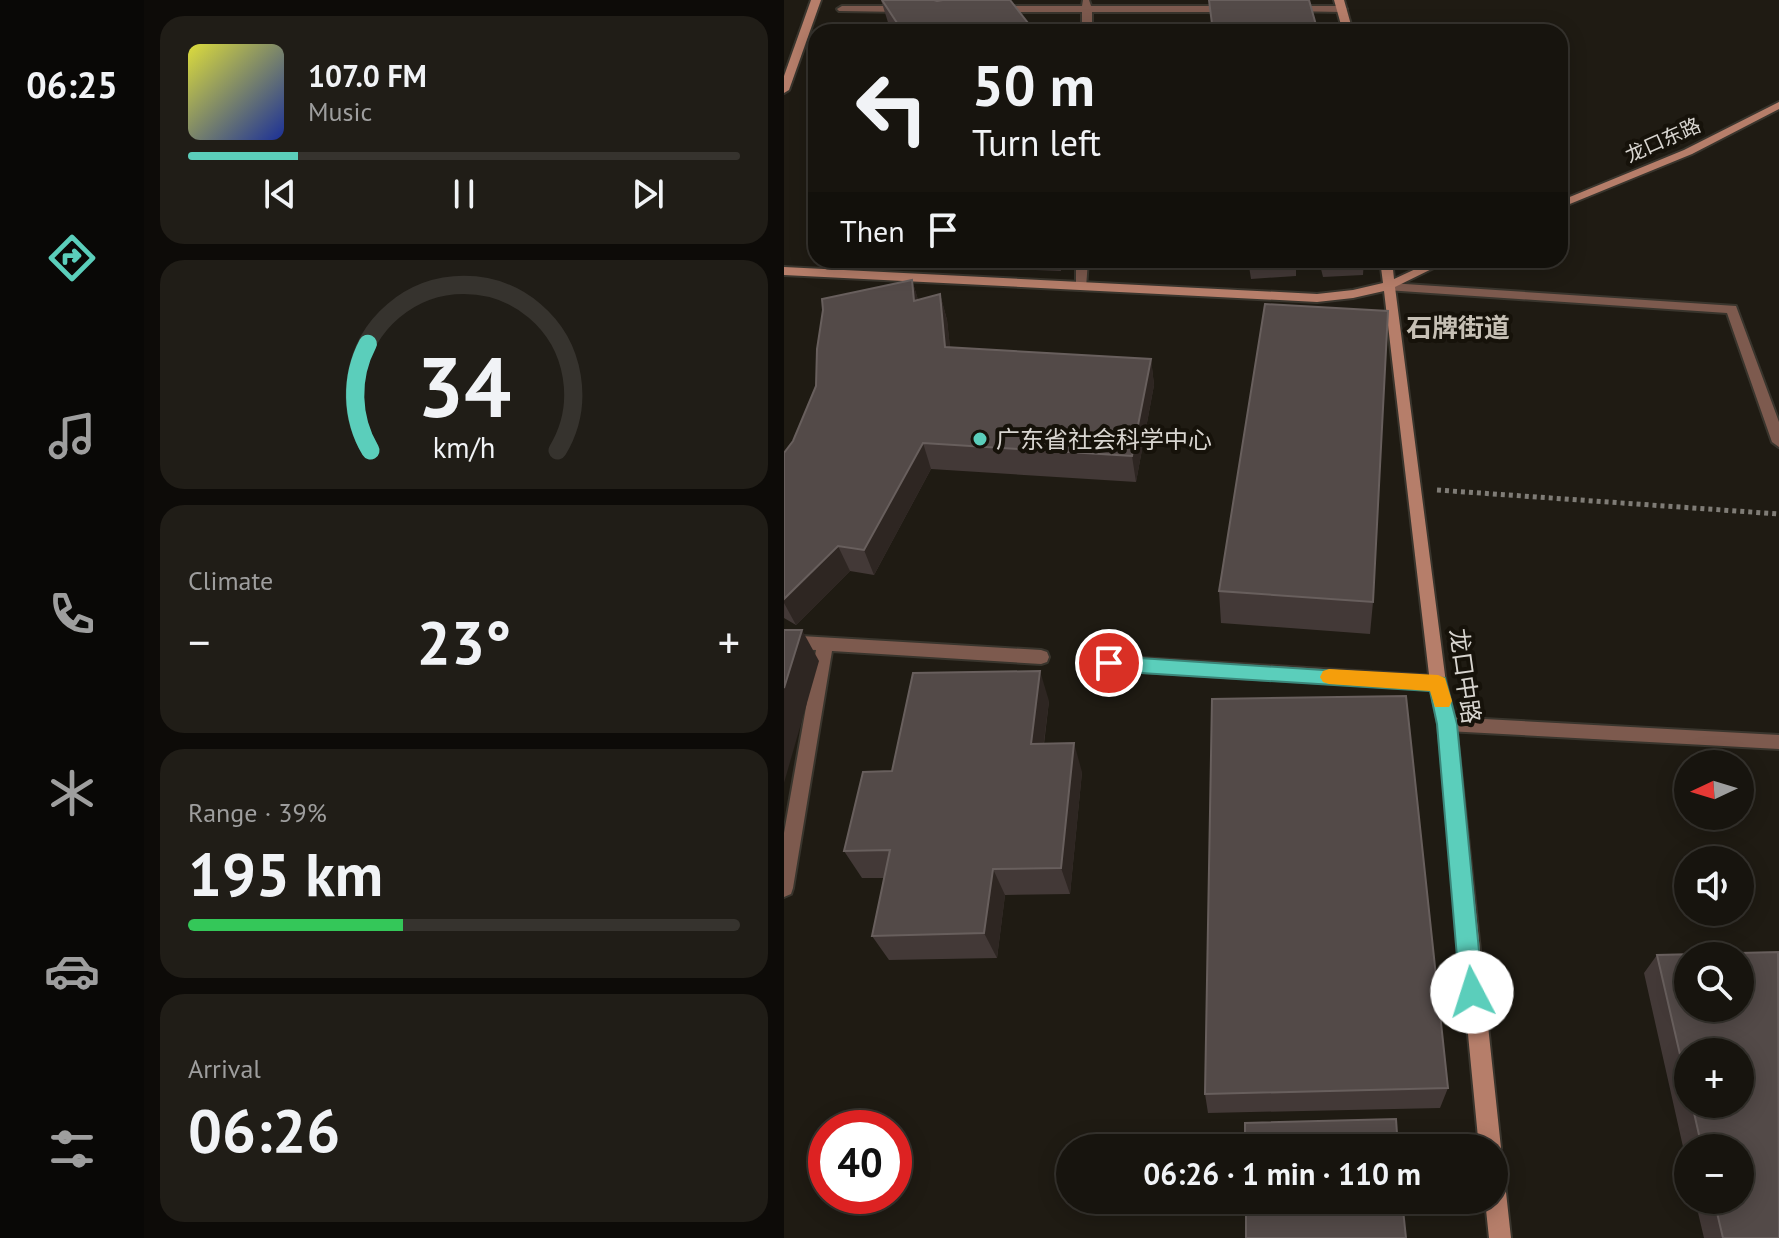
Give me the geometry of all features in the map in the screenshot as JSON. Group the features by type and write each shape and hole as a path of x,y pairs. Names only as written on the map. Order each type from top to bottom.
{"street":[{"path":"784,90 816,0"},
{"path":"1278,9 1341,4 1346,24"},
{"path":"980,9 1086,5 1246,9"},
{"path":"842,9 918,9"},
{"name":"龙口东路","path":"1568,202 1688,152 1779,105"},
{"path":"1082,268 1082,285"},
{"name":"龙口中路","path":"1387,268 1438,683 1447,724 1489,1134"},
{"path":"784,271 1317,298 1358,296 1390,287 1428,268"},
{"path":"1390,287 1732,309 1779,442"},
{"path":"784,642 1041,657"},
{"path":"784,888 825,644"},
{"path":"1109,663 1438,683"},
{"path":"1447,724 1779,742"},
{"path":"1497,1214 1500,1238"}],"path":[{"path":"1416,489 1779,514"}],"building":[{"path":"882,0 1010,0 1029,24 898,24"},
{"path":"1209,0 1309,0 1316,24 1212,24"},
{"name":"广东省社会科学中心","path":"912,280 914,301 940,294 945,347 1151,359 1132,456 923,443 864,550 838,546 784,599 784,453 793,441 816,386 822,299"},
{"path":"1265,304 1388,311 1373,602 1219,591"},
{"path":"784,630 802,630 784,688"},
{"path":"1040,671 1031,744 1074,743 1061,868 993,869 984,933 872,936 890,850 844,851 863,772 892,771 913,673"},
{"path":"1406,696 1448,1088 1205,1094 1212,699"},
{"path":"1778,952 1779,1238 1723,1238 1717,1214 1754,1214 1754,1134 1699,1134 1695,1118 1754,1118 1754,1038 1676,1038 1657,955 1674,955 1674,1022 1754,1022 1754,953"},
{"path":"1396,1119 1397,1134 1245,1134 1245,1123"},
{"path":"1246,1214 1403,1214 1406,1238 1246,1238"}],"slow traffic":[{"path":"1329,677 1438,683 1442,701"}],"place":[{"name":"广东省社会科学中心","path":"980,439"}],"district":[{"name":"石牌街道","path":"1458,327"}],"route":[{"path":"1109,663 1438,683 1447,724 1472,992"}]}
